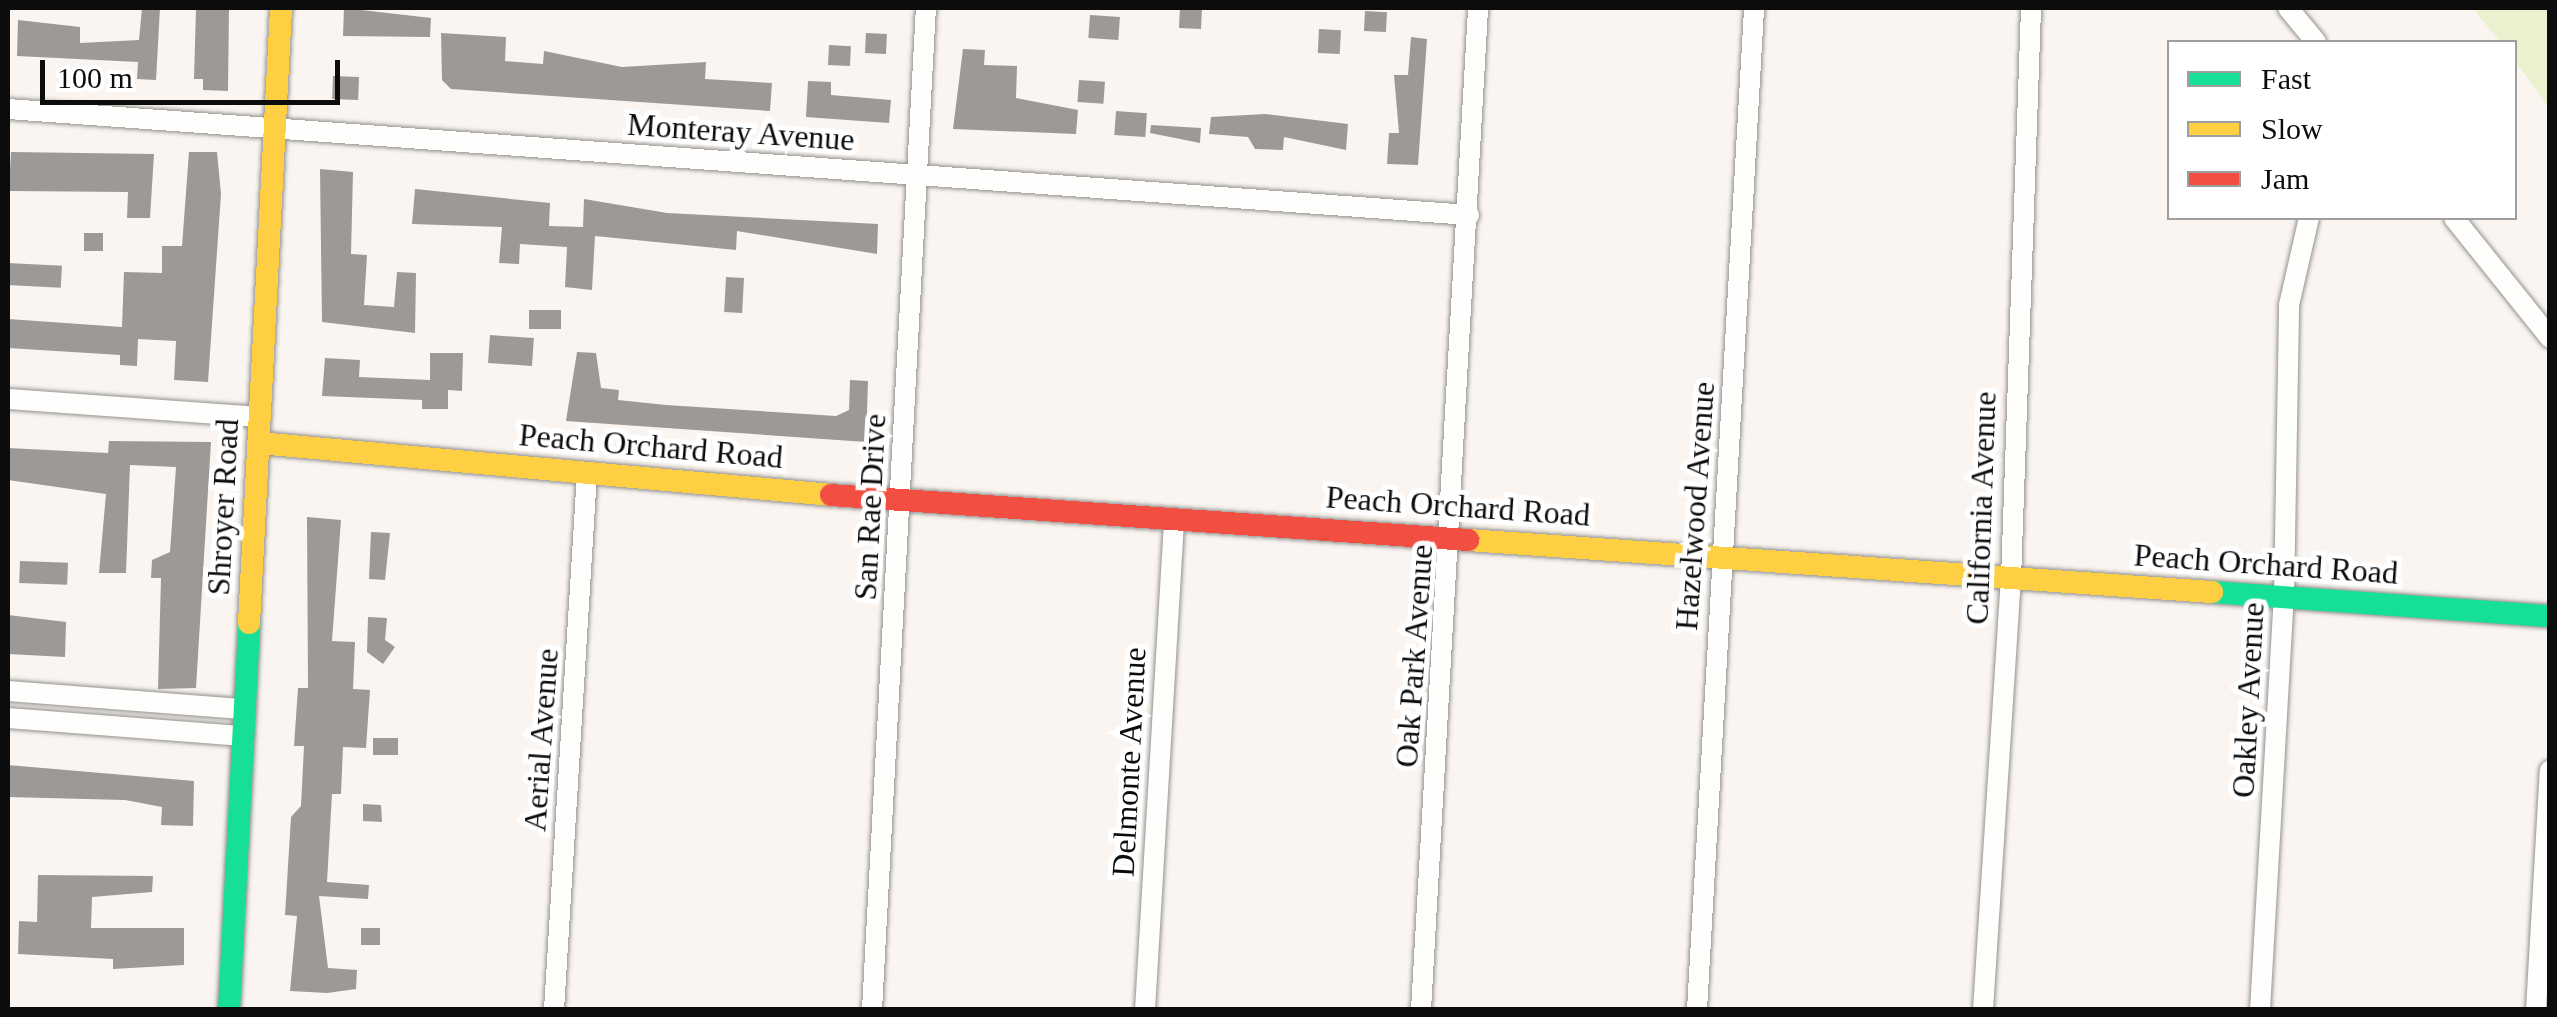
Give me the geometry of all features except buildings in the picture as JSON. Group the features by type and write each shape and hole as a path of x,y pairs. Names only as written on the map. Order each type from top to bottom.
{"street":[{"name":"Shroyer Road","path":"228,1010 281,8"},
{"name":"San Rae Drive","path":"872,1010 926,8"},
{"name":"Oak Park Avenue","path":"1421,1010 1452,539 1478,8"},
{"name":"Hazelwood Avenue","path":"1697,1010 1754,8"},
{"name":"California Avenue","path":"1984,1010 2011,579 2031,8"},
{"path":"2288,8 2314,40"},
{"name":"Monteray Avenue","path":"8,109 1470,215"},
{"name":"Oakley Avenue","path":"2260,1010 2284,598 2289,305 2309,220"},
{"path":"2456,220 2550,338"},
{"path":"8,400 260,417"},
{"name":"Peach Orchard Road","path":"259,442 900,500 2550,616"},
{"name":"Aerial Avenue","path":"554,1010 586,474"},
{"name":"Delmonte Avenue","path":"1145,1010 1174,519"},
{"path":"8,690 244,710"},
{"path":"8,718 242,736"},
{"path":"2536,1010 2550,770"}],"green space":[{"path":"2473,8 2549,8 2549,108 2517,64 2517,40 2498,40"}],"traffic: fast":[{"path":"2212,592 2550,616"},
{"path":"229,1010 249,623"}],"traffic: slow":[{"path":"249,623 281,8"},
{"path":"259,443 831,495"},
{"path":"1468,540 2212,592"}],"traffic: jam":[{"path":"831,495 1468,540"}]}
